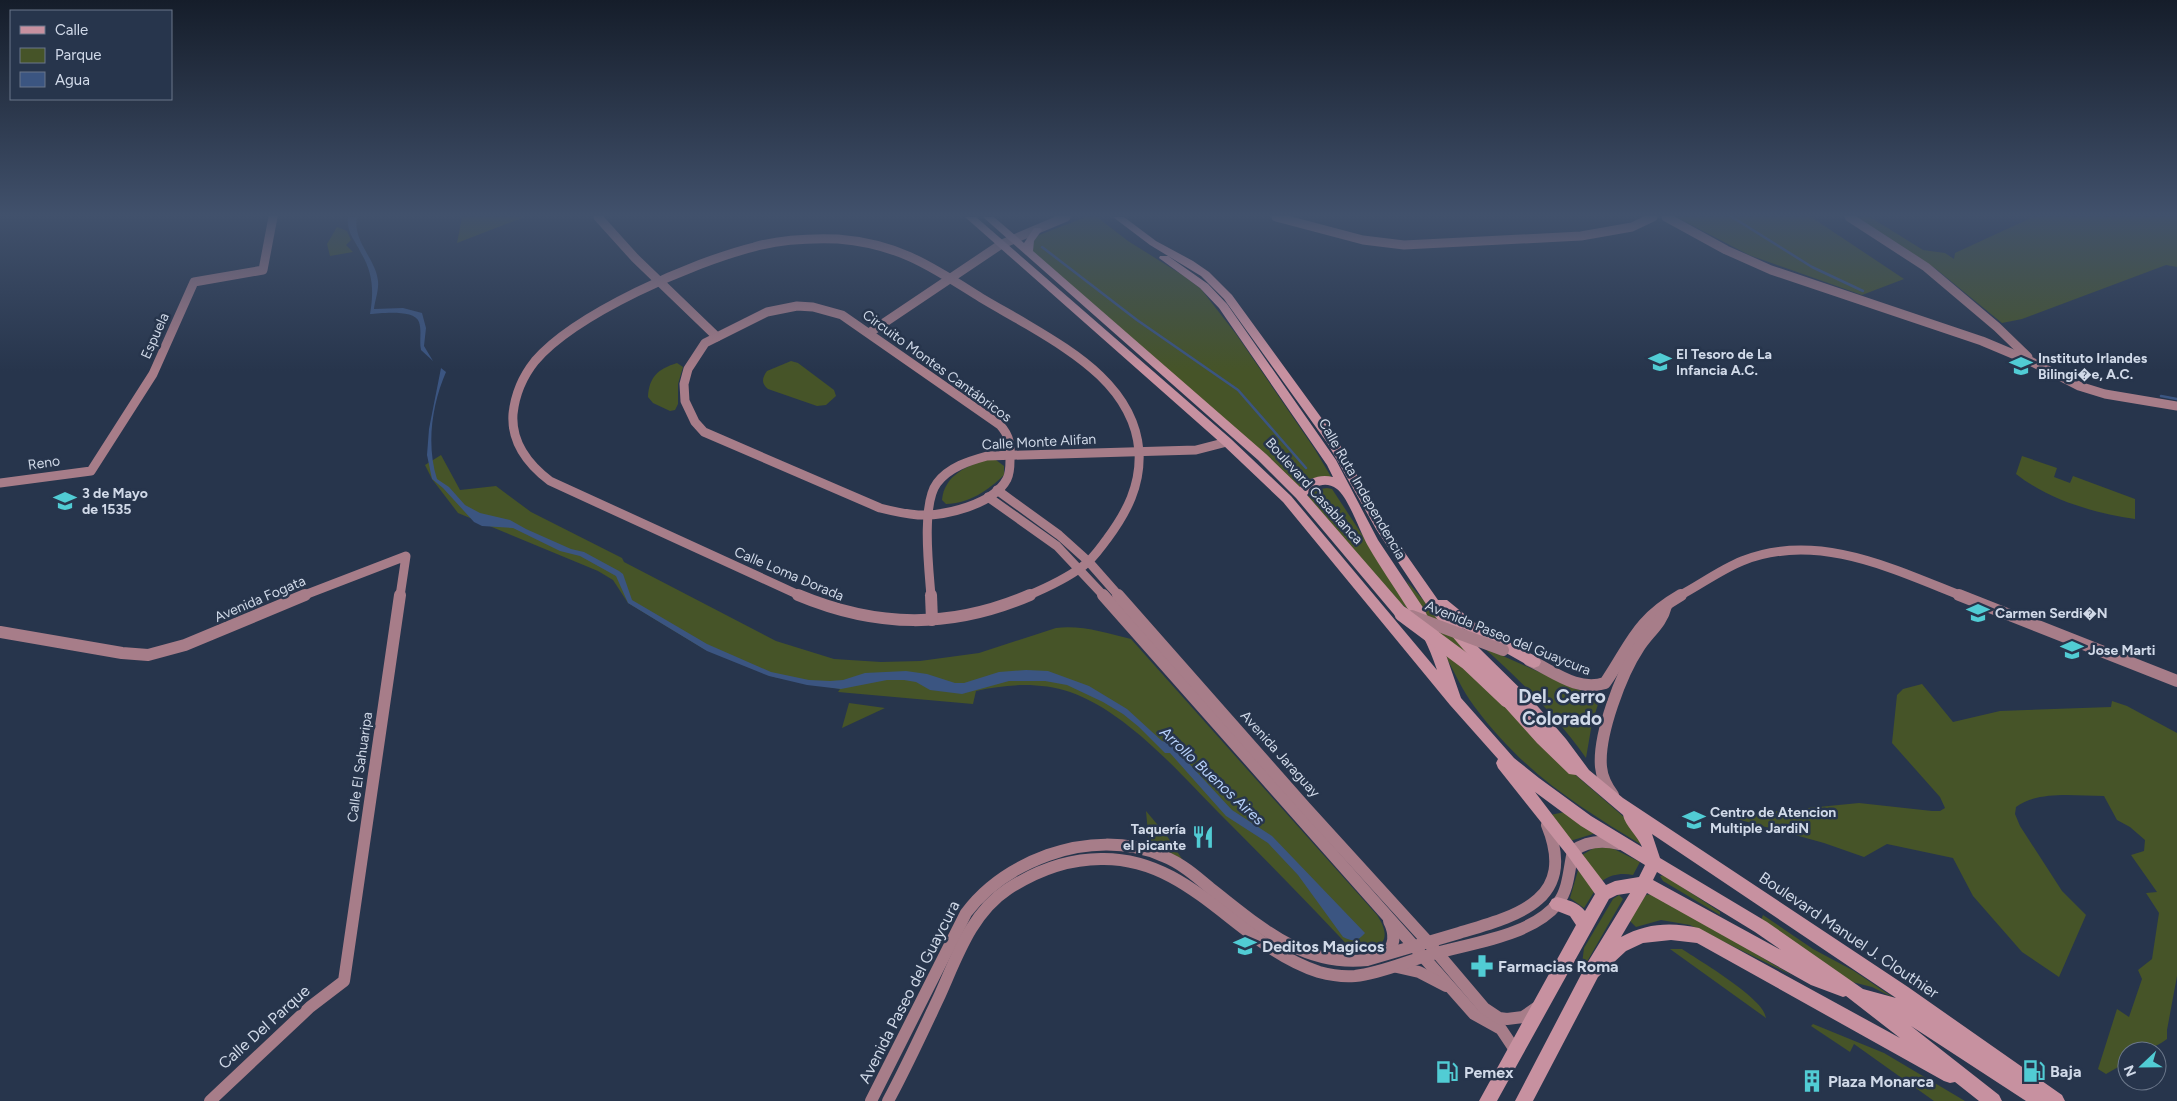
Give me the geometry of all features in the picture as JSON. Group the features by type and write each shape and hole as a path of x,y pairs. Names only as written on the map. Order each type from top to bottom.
{"main road":[{"name":"Boulevard Casablanca","path":"1027,268 1227,442 1288,499 1455,701"},
{"name":"Boulevard Casablanca","path":"1047,268 1238,433 1300,495 1391,604 1468,662 1507,700 1542,739 1570,766 1584,776"},
{"name":"Calle Ruta Independencia","path":"1180,268 1213,295 1321,444 1374,543 1419,613 1437,649 1455,701 1491,741"},
{"name":"Calle Ruta Independencia","path":"1197,268 1228,297 1332,441 1372,513 1399,556"},
{"path":"1276,380 1305,409 1318,426 1339,458 1365,509 1368,513 1372,513"},
{"path":"1300,495 1310,482 1321,480 1335,482 1348,492"},
{"path":"1399,556 1420,574 1453,616 1475,631 1512,648 1534,662"},
{"name":"Boulevard Manuel J. Clouthier","path":"1399,556 1454,631 1528,705 1561,743 1584,776 1618,803 1902,992 2056,1101"},
{"path":"1491,741 1499,759 1573,851 1604,894"},
{"path":"1491,741 1509,762 1586,821 1761,927 1856,993 1993,1101"},
{"name":"Boulevard Manuel J. Clouthier","path":"1618,803 1643,832 1652,852 1653,863"},
{"path":"1524,1101 1592,972 1644,883 1653,863"},
{"path":"1488,1101 1584,925 1604,894 1616,888 1644,883 1817,978 1892,1005 1906,1012 2041,1101"},
{"path":"1557,904 1575,910 1584,925"},
{"path":"1592,972 1624,944 1637,937 1674,931 1699,936 1833,1012 1979,1090"}],"street":[{"name":"Espuela","path":"91,470 153,374 194,282 263,270 263,268"},
{"path":"646,268 717,337"},
{"name":"Calle Loma Dorada","path":"692,268 659,282 574,327 541,355 518,391 513,410 513,428 526,460 536,472 558,485 649,529 830,609 879,619 932,620 978,612 1014,602 1046,588 1084,565 1124,518 1131,506 1140,474 1137,432 1124,402 1104,378 1069,351 933,268"},
{"path":"869,333 967,268"},
{"path":"1767,268 1982,341 2093,391 2177,406"},
{"path":"1928,268 1997,327 2032,362"},
{"name":"Circuito Montes Cantábricos","path":"797,306 828,310 842,315 1000,425 1010,438 1011,456 1008,476 997,490 988,497 961,510 928,515 903,514 880,508 704,432 695,422 685,401 684,384 688,369 705,343 717,337 767,312 797,306"},
{"path":"1982,341 1998,340 2000,334 1997,327"},
{"name":"Calle Monte Alifan","path":"932,620 928,515 932,491 952,469 968,461 987,456 1196,450 1227,442"},
{"name":"Reno","path":"0,483 91,470"},
{"name":"Avenida Jaraguay","path":"997,490 1060,535 1381,908 1422,944"},
{"name":"Avenida Jaraguay","path":"988,497 1084,565 1305,806 1422,944 1481,1004 1506,1034 1515,1050"},
{"name":"Avenida Paseo del Guaycura","path":"1404,614 1534,662 1582,685 1593,688 1606,684 1630,641 1657,609 1666,606 1688,591 1744,561 1771,554 1799,550 1841,553 1872,561 2177,680"},
{"name":"Avenida Fogata","path":"0,632 122,653 148,655 185,645 354,575 406,556"},
{"name":"Calle El Sahuaripa","path":"344,981 406,556"},
{"name":"Avenida Paseo del Guaycura","path":"1618,803 1606,784 1601,768 1608,720 1616,692 1626,670 1638,648 1665,614 1666,606"},
{"name":"Avenida Paseo del Guaycura","path":"888,1101 965,940 983,912 996,898 1010,888 1046,870 1076,860 1098,858 1127,858 1146,863 1164,870 1181,880 1273,950 1313,970 1338,976 1355,976 1422,944 1508,918 1525,909 1545,892 1558,863 1553,836 1540,810"},
{"path":"1557,904 1565,889 1573,851 1577,847 1608,841 1626,846"},
{"name":"Avenida Paseo del Guaycura","path":"871,1101 973,902 988,888 1013,870 1064,850 1088,846 1115,846 1142,849 1156,853 1183,867 1291,947 1310,955 1349,963 1386,962 1432,955 1496,937 1521,928 1557,904"},
{"path":"1381,908 1392,925 1394,935 1393,946 1386,962 1433,978 1463,1002"},
{"name":"Avenida Jaraguay","path":"1432,955 1463,1002 1474,1014 1494,1020 1516,1019 1528,1014 1539,1006"},
{"name":"Calle Del Parque","path":"210,1101 310,1007 344,981"}],"green space":[{"path":"1050,268 1172,268 1201,289 1236,334 1314,448 1333,480 1309,481 1297,489"},
{"path":"1787,268 1888,268 1904,279 1862,295"},
{"path":"2157,268 2022,319 2002,323 1936,269"},
{"path":"791,361 798,363 834,390 836,396 826,405 817,406 768,389 764,385 763,380 767,371"},
{"path":"677,363 683,367 678,384 678,404 675,410 670,411 653,403 648,397 649,390 650,384 660,371"},
{"path":"441,455 460,490 496,486 531,512 622,558 624,562 776,641 834,659 881,662 920,661 979,653 1056,628 1066,627 1103,632 1131,639 1377,915 1384,931 1382,942 1372,949 1355,953 1167,760 1130,727 1090,701 1058,689 1023,685 976,691 973,704 838,692 840,689 774,677 704,649 628,603 613,580 598,571 458,513 432,479 425,465"},
{"path":"2022,456 2057,468 2054,477 2070,483 2073,476 2135,499 2135,519 2088,509 2043,491 2016,474"},
{"path":"989,459 996,460 1004,466 1004,475 998,481 985,491 962,502 946,504 942,500 947,484 958,472 973,464"},
{"path":"1332,489 1415,615 1399,602 1308,497 1313,490"},
{"path":"1406,580 1473,658 1434,634"},
{"path":"1483,647 1579,690 1601,695 1592,723 1586,758 1563,728 1511,673"},
{"path":"1444,653 1475,676 1555,757 1625,818 1645,847 1596,817 1531,769 1493,729 1470,700"},
{"path":"1922,684 1953,722 2000,711 2111,707 2112,701 2127,706 2177,733 2177,976 2167,1039 2164,1041 2117,1041 2117,1068 2106,1074 2098,1069 2117,1009 2129,1017 2142,979 2138,970 2152,959 2159,913 2146,893 2157,892 2131,855 2144,851 2145,840 2130,827 2117,820 2104,796 2047,796 2036,798 2016,807 2015,814 2020,826 2062,891 2086,915 2059,977 2022,952 1973,896 1953,858 1887,844 1864,857 1824,843 1726,816 1859,803 1932,811 1940,811 1945,808 1940,797 1892,743 1897,695 1903,689"},
{"path":"849,703 885,708 842,728"},
{"path":"1146,811 1167,836 1184,862 1149,844"},
{"path":"1565,812 1596,833 1570,841 1550,815"},
{"path":"1610,847 1640,862 1633,875 1617,875 1602,881 1582,855 1594,848"},
{"path":"1579,867 1594,892 1584,908 1570,898"},
{"path":"1664,875 1720,912 1720,915 1663,881 1660,876"},
{"path":"1651,894 1669,901 1793,976 1690,925 1661,920 1636,927 1629,920 1646,895"},
{"path":"1619,895 1623,899 1581,972 1584,948 1613,899"},
{"path":"1763,915 1813,949 1854,971 1894,998 1872,987 1852,982 1761,920"},
{"path":"1670,949 1682,949 1744,991 1763,1010 1766,1018"},
{"path":"1813,1024 1884,1053 1965,1101 1934,1101 1854,1044 1850,1052 1811,1026"}],"water":[{"path":"368,268 374,268 378,288 374,309 403,308 422,313 426,328 424,346 433,361 421,350 420,325 416,318 405,313 370,314 372,282"},
{"path":"441,368 446,372 437,397 432,425 431,439 434,466 437,479 449,487 465,505 480,513 510,520 571,549 584,552 619,571 623,574 632,600 707,644 771,672 809,680 830,681 843,680 865,673 906,671 927,674 955,683 964,683 999,672 1026,670 1048,671 1089,686 1127,709 1162,741 1170,743 1232,810 1272,836 1365,933 1355,940 1343,937 1298,875 1268,843 1226,816 1170,753 1165,753 1123,714 1067,685 1045,681 1009,681 962,694 930,690 916,682 904,680 887,680 841,689 807,685 769,676 707,651 628,603 616,576 580,556 560,551 513,528 482,526 474,522 443,488 432,479 427,455 429,429"}],"waterway":[{"path":"1070,268 1137,320 1238,390 1306,468"},
{"path":"1815,268 1863,291"},
{"path":"2161,396 2177,399"}],"place":[{"name":"El Tesoro de La Infancia A.C.","path":"1660,362"},
{"name":"Instituto Irlandes Bilingi�e, A.C.","path":"2021,366"},
{"name":"3 de Mayo de 1535","path":"65,501"},
{"name":"Carmen Serdi�N","path":"1978,613"},
{"name":"Jose Marti","path":"2072,650"},
{"name":"Centro de Atencion Multiple JardiN","path":"1694,820"},
{"name":"Taquería el picante","path":"1203,837"},
{"name":"Deditos Magicos","path":"1245,946"},
{"name":"Farmacias Roma","path":"1482,966"},
{"name":"Baja","path":"2034,1071"},
{"name":"Pemex","path":"1447,1072"},
{"name":"Plaza Monarca","path":"1812,1081"}],"district":[{"name":"Del. Cerro Colorado","path":"1562,707"}],"water label":[{"name":"Arrollo Buenos Aires","path":"1212,776"}]}
